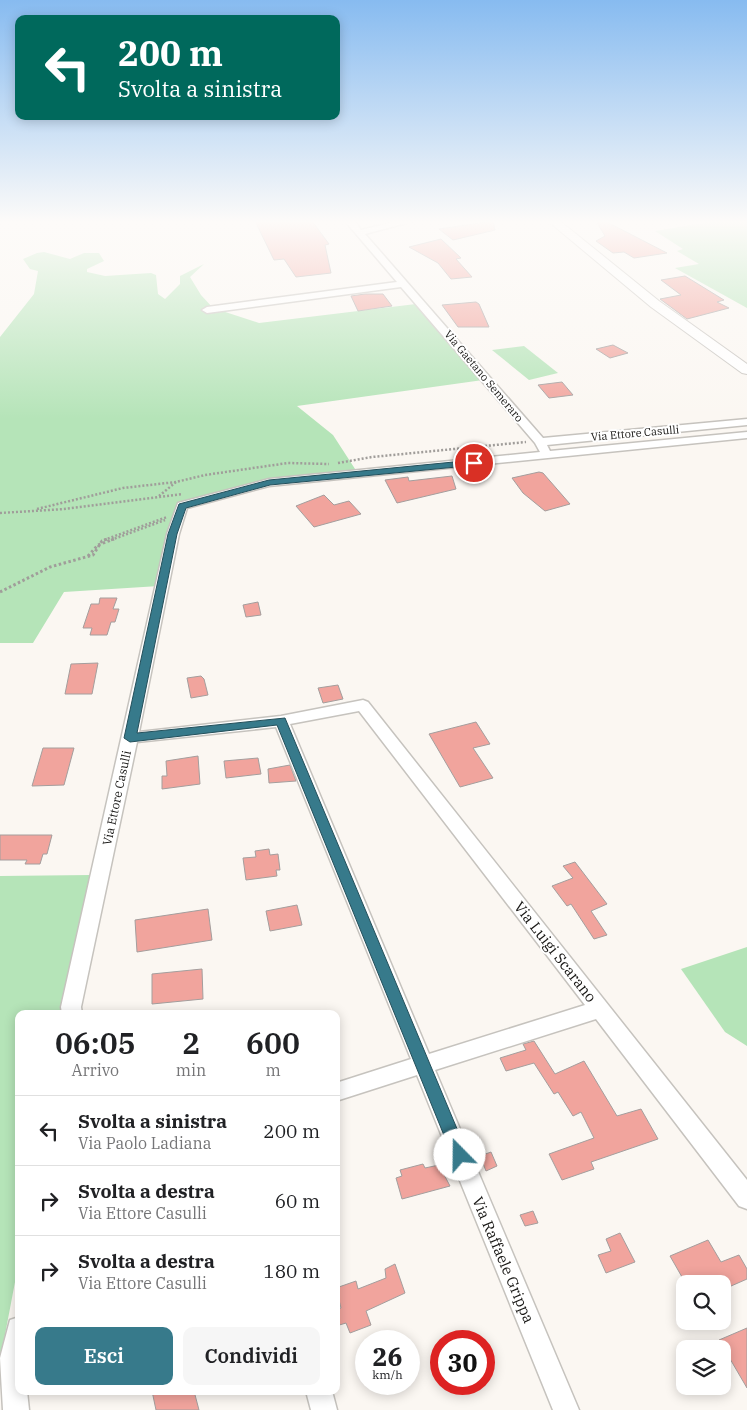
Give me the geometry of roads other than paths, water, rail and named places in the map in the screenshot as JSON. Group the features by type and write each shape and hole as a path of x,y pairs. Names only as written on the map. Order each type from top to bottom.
{"street":[{"path":"207,310 384,287"},
{"name":"Via Gaetano Semeraro","path":"407,287 540,442"},
{"path":"634,287 747,370"},
{"name":"Via Ettore Casulli","path":"540,442 747,422"},
{"name":"Via Ettore Casulli","path":"71,1010 173,534 182,506 269,483 747,435"},
{"path":"540,442 549,456"},
{"name":"Via Luigi Scarano","path":"281,720 363,705 747,1198"},
{"path":"130,738 281,720"},
{"name":"Via Raffaele Grippa","path":"281,720 566,1410"},
{"path":"340,1091 600,1009"},
{"path":"15,1346 12,1359 16,1410"},
{"path":"320,1395 324,1410"}]}
